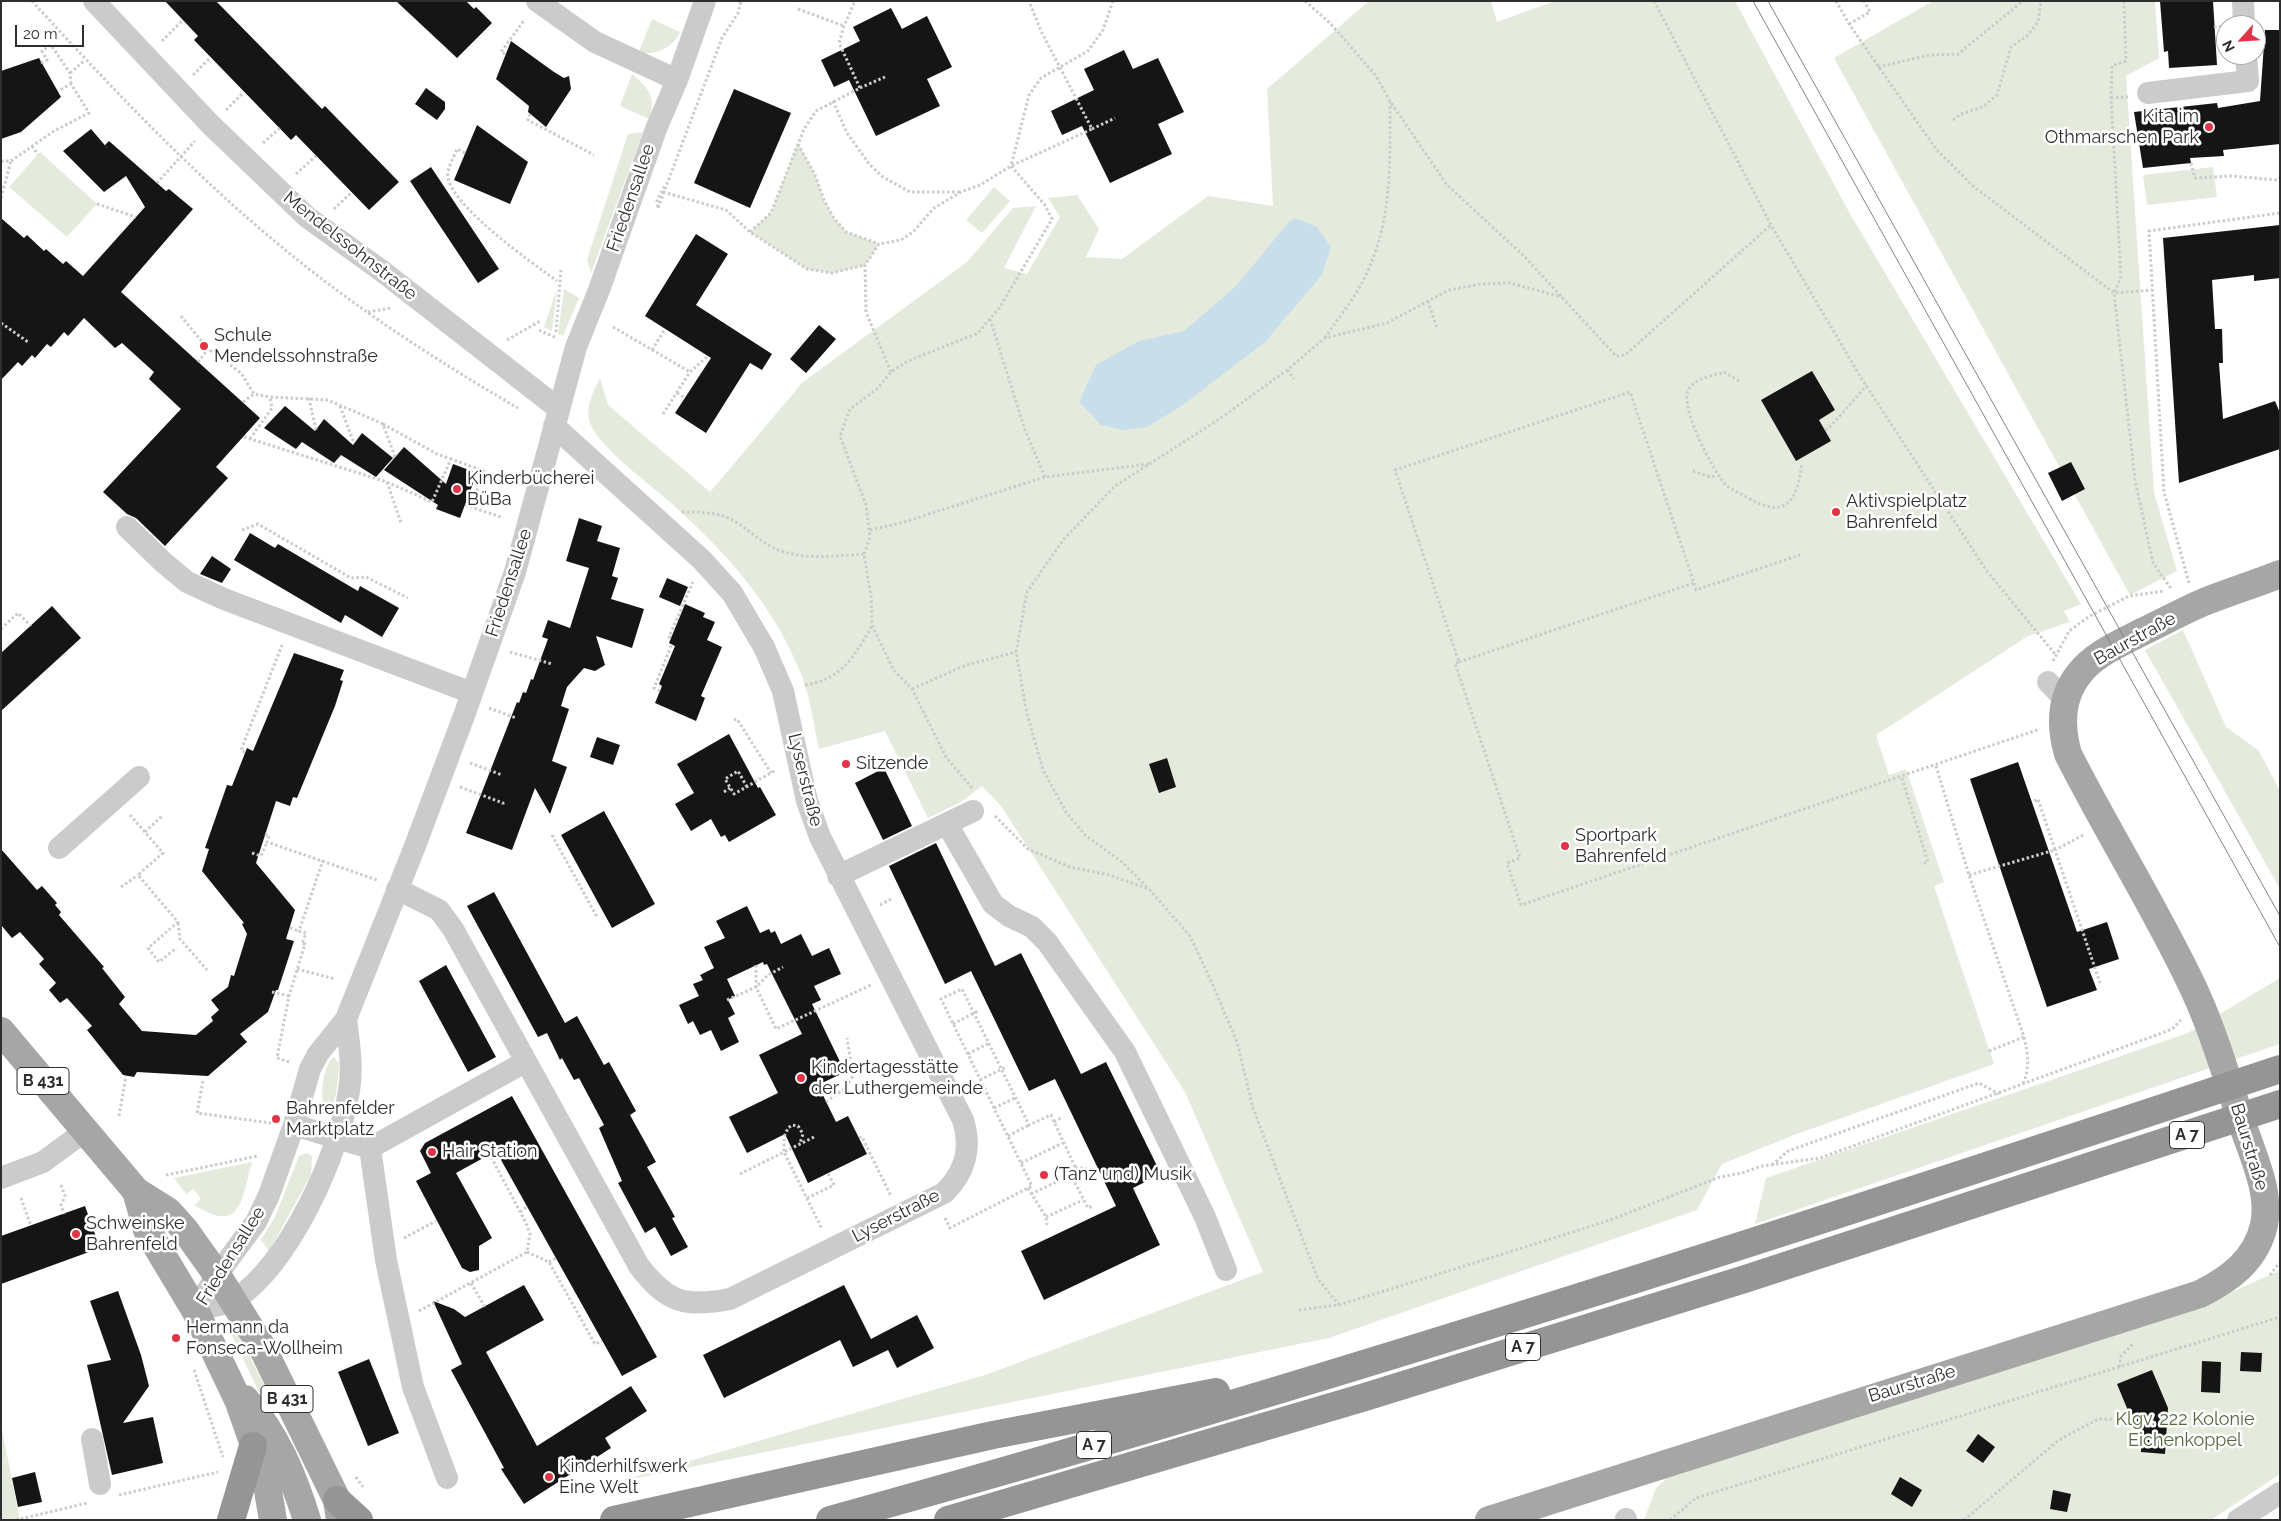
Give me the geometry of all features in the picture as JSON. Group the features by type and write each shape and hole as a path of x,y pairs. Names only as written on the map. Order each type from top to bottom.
{"highway":[{"name":"A 7","path":"830,1520 987,1476 1489,1327 1939,1183 2280,1069"},
{"name":"A 7","path":"948,1520 1355,1400 1745,1279 2280,1104"},
{"path":"614,1520 993,1435 1357,1367"},
{"path":"231,1520 253,1446"},
{"path":"338,1510 359,1520"}],"main road":[{"name":"Baurstraße","path":"1489,1520 2211,1288 2241,1268 2253,1253 2260,1239 2266,1212 2262,1187 2253,1155 2218,1051 2188,976 2068,754 2062,732 2056,691 2106,651 2182,596 2202,603 2280,574"},
{"name":"B 431","path":"1,1031 136,1191 168,1211 185,1230 217,1275 262,1347 338,1510"},
{"name":"B 431","path":"136,1191 147,1230 195,1310 231,1382 266,1479 273,1520"},
{"name":"B 431","path":"231,1382 262,1419 280,1448 296,1486 307,1520"}],"street":[{"name":"Mendelssohnstraße","path":"94,1 216,119 307,217 382,271 538,391 557,418"},
{"name":"Friedensallee","path":"195,1310 217,1275 256,1222 279,1170 283,1124 318,1054 346,1019 389,886 479,700 576,347 705,1"},
{"path":"2243,1 2244,15"},
{"path":"533,7 595,42 677,80"},
{"path":"2148,93 2248,81 2247,65"},
{"name":"Lyserstraße","path":"389,886 439,910 446,918 639,1266 650,1280 677,1300 701,1304 730,1299 944,1193 964,1166 968,1144 963,1120 891,975 838,876 820,837 807,801 783,691 772,662 732,593 702,560 557,418"},
{"path":"127,526 163,562 187,582 234,603 479,700"},
{"path":"58,848 139,777"},
{"path":"838,876 981,806"},
{"path":"947,824 993,904 1009,916 1032,927 1047,942 1125,1052 1205,1217 1226,1270"},
{"name":"Friedensallee","path":"195,1310 234,1300 269,1269 296,1228 336,1139 349,1091 351,1065 346,1019"},
{"path":"283,1124 370,1148 525,1062"},
{"path":"1,1178 43,1162 85,1131"},
{"path":"370,1148 384,1249 413,1387 447,1478"},
{"path":"92,1439 100,1484"},
{"path":"2238,1520 2280,1492"}],"path":[{"path":"32,1 85,60 179,156 238,210 304,265 367,312 469,379 528,414 538,391"},
{"path":"666,186 662,188 657,200 658,208 722,38 735,19 741,1"},
{"path":"855,1 839,43 860,88"},
{"path":"1029,1 1041,31 1092,129"},
{"path":"1011,166 1029,95 1041,78 1060,65 1088,51 1103,30 1113,1"},
{"path":"1304,1 1330,24 1376,76 1390,101 1447,185 1525,257 1616,356 1625,355 1771,225"},
{"path":"1654,1 1771,225 1867,385 1986,570 2055,654"},
{"path":"1836,1 1848,24 1936,149 1973,186 2023,226 2114,293 2152,290"},
{"path":"1848,24 1870,12 1864,1"},
{"path":"1878,67 1930,55 1958,54 2023,1"},
{"path":"1953,120 1961,114 1983,107 1997,95 2011,47 2027,36 2038,22 2041,1"},
{"path":"2124,1 2126,61 2112,66 2111,98 2121,277 2114,293 2135,480 2152,563 2182,596"},
{"path":"505,54 501,52 533,7"},
{"path":"798,9 844,26"},
{"path":"160,43 183,20"},
{"path":"1,161 11,161 54,131 89,113 71,84 70,73 51,45 42,51 47,60 42,63"},
{"path":"188,80 210,58"},
{"path":"70,73 85,60"},
{"path":"750,232 771,214 804,129 816,111 885,76"},
{"path":"58,91 71,84"},
{"path":"157,183 179,156 244,92"},
{"path":"833,101 847,133 870,165 883,177 910,192 961,192"},
{"path":"1339,1305 1318,1279 1253,1108 1237,1042 1212,981 1190,936 1149,889 1122,862 1085,835 1066,812 1043,770 1030,724 1016,652 1027,592 1064,539 1115,486 1184,444 1287,370 1325,338 1363,282 1378,246 1389,194 1390,101"},
{"path":"530,114 528,120 594,155"},
{"path":"798,143 816,175 824,200 833,218 846,232 879,244 901,240 912,232 934,208 961,192 980,184 1011,166 1115,118"},
{"path":"257,149 280,128"},
{"path":"32,146 38,155"},
{"path":"465,153 457,149 448,176 451,187 496,236 557,281"},
{"path":"292,178 316,156"},
{"path":"1,198 11,161"},
{"path":"2192,163 2195,178 2231,176 2277,180 2280,178"},
{"path":"1011,166 1045,205 1052,219 1000,306 978,333 908,361 891,372 878,388 850,409 840,436 861,487 870,530 864,554 871,596 872,625 893,669 912,689 946,757 981,806 1028,849 1070,867 1109,875 1149,889"},
{"path":"332,212 352,192"},
{"path":"663,192 726,210 750,232 807,269 832,273 865,265"},
{"path":"98,204 136,217"},
{"path":"2182,596 2164,492 2149,231 2280,214"},
{"path":"879,244 865,265 866,312 891,372"},
{"path":"553,346 556,338 561,270"},
{"path":"1325,338 1387,323 1449,290 1481,284 1510,283 1562,297"},
{"path":"1428,301 1437,328"},
{"path":"181,316 208,349 241,372 254,394"},
{"path":"990,319 1025,430 1045,477"},
{"path":"507,340 542,320"},
{"path":"1,323 28,342"},
{"path":"613,327 690,372"},
{"path":"652,350 665,329"},
{"path":"539,330 556,338"},
{"path":"198,362 208,349"},
{"path":"663,414 690,372 708,356"},
{"path":"1287,370 1294,379"},
{"path":"1739,381 1724,372 1693,384 1686,394 1690,420 1717,475 1726,486 1762,506 1772,509 1782,507 1790,501 1799,484 1802,462"},
{"path":"1825,430 1831,426 1867,385"},
{"path":"1459,662 1395,470 1630,392 1696,590 1800,555"},
{"path":"677,393 685,398"},
{"path":"243,402 254,394 270,397 328,400 383,424 437,454 484,472 471,507"},
{"path":"250,439 272,408 270,397"},
{"path":"309,398 316,430"},
{"path":"340,405 354,443"},
{"path":"383,424 395,457"},
{"path":"244,437 387,482 432,502 451,459"},
{"path":"870,530 901,523 1045,477 1150,464"},
{"path":"1693,471 1711,477 1717,475"},
{"path":"387,482 401,523"},
{"path":"465,505 501,517"},
{"path":"674,512 720,515 734,520 774,548 792,553 819,556 864,554"},
{"path":"242,530 258,524 352,578 366,577 408,598"},
{"path":"671,637 669,636 702,560"},
{"path":"1694,583 1455,663 1520,858 1506,862 1521,905 1902,778 2042,729"},
{"path":"2056,691 2055,654 2069,631 2090,616 2129,596 2182,596"},
{"path":"1,629 18,613 31,626"},
{"path":"800,686 818,683 839,673 872,625"},
{"path":"245,752 241,750 283,643"},
{"path":"660,691 654,688 672,644"},
{"path":"506,651 552,664"},
{"path":"912,689 966,665 1016,652"},
{"path":"268,684 272,685"},
{"path":"479,700 516,718"},
{"path":"734,720 737,719 771,773"},
{"path":"2041,722 2044,738"},
{"path":"747,787 738,772 725,779 734,794 747,787 798,758"},
{"path":"467,762 502,775"},
{"path":"1936,766 1969,875 2024,1037 2028,1058 2028,1072 2022,1085"},
{"path":"1902,778 1928,862 1921,864"},
{"path":"459,787 503,803 503,806"},
{"path":"724,792 730,788"},
{"path":"2033,802 2038,799 2100,983"},
{"path":"121,887 163,853 128,813"},
{"path":"145,832 162,816"},
{"path":"1969,875 2055,850 2090,831"},
{"path":"252,853 261,856 269,835 265,834"},
{"path":"552,835 597,917"},
{"path":"267,842 323,860 389,886"},
{"path":"299,931 323,860"},
{"path":"138,875 178,922 180,939 207,970"},
{"path":"874,907 891,899"},
{"path":"175,949 159,962 148,948 178,922"},
{"path":"290,928 306,933 289,996 277,1058 290,1062"},
{"path":"756,965 756,987 776,1029 891,975"},
{"path":"297,968 335,980"},
{"path":"727,1000 756,987 768,975 783,968"},
{"path":"940,999 962,989 1029,1126"},
{"path":"272,992 289,996"},
{"path":"953,1024 978,1012"},
{"path":"1299,1310 1339,1305 1610,1220 1720,1177 1742,1173 1762,1166 1820,1158 1999,1094 2172,1029 2179,1024 2183,1016"},
{"path":"1989,1051 2024,1037"},
{"path":"826,1102 844,1089 853,1076 847,1038"},
{"path":"968,1054 989,1044"},
{"path":"980,1080 1006,1067"},
{"path":"119,1116 126,1076"},
{"path":"202,1081 197,1113 283,1124"},
{"path":"1772,1166 1788,1151 1979,1083 1999,1094"},
{"path":"994,1108 1015,1098"},
{"path":"1008,1136 1051,1115 1075,1167"},
{"path":"1054,1122 1061,1118"},
{"path":"800,1144 803,1134 798,1126 792,1125 788,1128 784,1137 784,1152 832,1249"},
{"path":"859,1138 862,1137 899,1215"},
{"path":"740,1174 814,1138"},
{"path":"1021,1163 1063,1143"},
{"path":"166,1175 262,1155"},
{"path":"490,1155 530,1234 527,1252"},
{"path":"1075,1167 1087,1169"},
{"path":"1031,1194 1071,1175 1075,1167"},
{"path":"807,1198 834,1185 828,1173"},
{"path":"1071,1175 1088,1208 1093,1206"},
{"path":"61,1185 65,1196 60,1205 64,1214"},
{"path":"1028,1188 1046,1217 1047,1225"},
{"path":"21,1198 31,1226"},
{"path":"1046,1217 1083,1200"},
{"path":"520,1212 527,1207"},
{"path":"384,1249 436,1220"},
{"path":"527,1252 549,1262 595,1344 602,1341"},
{"path":"399,1322 527,1252"},
{"path":"549,1262 556,1258"},
{"path":"471,1283 485,1307"},
{"path":"1670,1520 1696,1498 2280,1317"},
{"path":"191,1364 224,1463"},
{"path":"1964,1520 2059,1440 2098,1419 2137,1420"}],"green space":[{"path":"1369,1 1491,1 1497,22 1555,1 1735,1 1849,212 2081,604 2064,611 2070,622 2028,636 1876,735 1889,775 1906,769 1944,882 1934,886 1994,1064 1794,1135 1722,1164 1697,1210 1329,1338 617,1482 985,1375 1263,1272 1185,1092 1001,806 982,786 961,802 928,818 885,731 819,749 803,679 792,653 764,606 731,563 712,542 672,504 616,456 605,445 591,425 588,413 590,401 600,378 608,405 710,492 803,382 967,262 1013,208 1036,206 1004,268 1027,274 1060,217 1048,198 1077,195 1099,229 1086,257 1122,259 1208,196 1273,206 1267,89"},
{"path":"1933,1 2155,1 2159,58 2126,76 2154,493 2177,571 2130,595 1834,58"},
{"path":"652,19 680,32 673,42 658,52 639,52"},
{"path":"632,74 647,88 650,94 652,105 649,119 620,106"},
{"path":"643,132 591,273 587,260 628,134"},
{"path":"798,143 815,175 824,200 833,217 846,232 879,244 865,265 832,273 807,269 750,232 771,213"},
{"path":"40,152 97,204 67,237 9,187"},
{"path":"2213,167 2217,197 2147,205 2143,175"},
{"path":"994,187 1010,201 982,233 966,220"},
{"path":"557,289 552,331 544,327"},
{"path":"564,289 579,298 563,336 558,334"},
{"path":"2183,630 2226,727 2259,751 2280,791 2280,889 2145,650"},
{"path":"2280,978 2280,1044 1755,1224 1766,1178 2188,1033"},
{"path":"334,1057 339,1063 338,1082 334,1102 328,1112 325,1108 322,1093 324,1075 330,1061"},
{"path":"307,1153 312,1156 311,1175 269,1251 261,1240 275,1217 299,1156"},
{"path":"252,1162 241,1200 237,1209 231,1215 222,1216 210,1213 194,1205 201,1199 194,1189 186,1194 174,1178"},
{"name":"Klgv. 222 Kolonie Eichenkoppel","path":"2280,1270 2280,1474 2211,1520 1644,1520 1656,1488 1679,1467 2215,1300"},
{"path":"233,1326 277,1408 268,1411 229,1329"},
{"path":"1,1425 20,1520 1,1520"}],"water":[{"path":"1296,218 1317,227 1331,247 1322,275 1264,343 1180,407 1147,427 1123,430 1101,425 1079,402 1096,365 1139,341 1184,331 1236,286 1289,222"}],"building":[{"path":"165,1 216,1 322,109 325,106 399,182 369,210 296,135 291,140 194,40 198,36"},
{"path":"396,1 466,1 474,9 476,7 492,23 457,58"},
{"path":"2160,1 2213,1 2217,65 2169,68 2168,51 2164,52"},
{"path":"891,8 902,29 927,16 952,67 927,79 940,106 876,136 849,80 834,87 821,60 860,41 853,27"},
{"path":"2266,30 2280,30 2280,144 2223,150 2224,156 2190,158 2191,163 2143,168 2134,112 2217,103 2218,108 2260,101 2263,65 2266,65"},
{"path":"511,41 554,72 564,78 569,76 571,89 546,127 528,112 529,106 496,79"},
{"path":"1124,50 1133,69 1158,58 1184,112 1158,124 1172,154 1110,183 1082,126 1062,135 1051,111 1094,90 1084,69"},
{"path":"39,58 61,97 21,132 1,139 1,71"},
{"path":"426,88 445,102 445,109 437,120 415,104"},
{"path":"734,89 791,113 750,208 694,183"},
{"path":"477,125 528,162 510,204 454,180"},
{"path":"91,129 109,150 105,145 109,141 166,191 169,189 193,209 121,292 260,418 216,467 228,478 165,546 136,518 127,514 103,492 181,409 149,379 154,372 122,343 115,348 84,318 68,336 64,332 51,347 47,344 35,358 32,355 22,366 18,362 1,380 1,218 24,238 27,235 44,251 46,249 63,264 66,261 83,276 145,207 126,176 104,192 63,151"},
{"path":"431,167 499,269 478,283 410,181"},
{"path":"2280,225 2280,278 2254,281 2254,275 2212,280 2215,329 2222,329 2223,363 2219,363 2223,419 2275,401 2280,413 2280,449 2179,483 2163,238"},
{"path":"696,234 728,254 696,305 772,354 762,370 750,363 706,433 675,413 711,358 645,316"},
{"path":"819,325 836,339 806,373 790,359"},
{"path":"1812,371 1835,410 1819,420 1831,441 1796,461 1761,400"},
{"path":"285,406 315,431 324,419 353,445 362,433 393,458 376,477 341,455 334,463 302,442 296,449 264,428"},
{"path":"404,447 446,484 453,464 477,473 460,518 436,509 438,505 384,470"},
{"path":"2071,462 2085,489 2062,501 2048,473"},
{"path":"579,518 602,526 597,541 620,548 612,576 618,578 611,599 644,609 632,648 596,636 605,665 595,671 584,668 567,687 561,706 569,709 552,761 567,767 550,814 535,788 512,850 466,833 517,702 519,703 523,692 526,693 531,679 533,680 548,639 542,637 548,620 570,628 589,568 566,561"},
{"path":"250,533 275,548 278,544 358,591 360,586 399,608 382,637 345,615 341,623 234,560"},
{"path":"212,556 231,569 222,583 200,574"},
{"path":"667,578 688,587 680,606 659,597"},
{"path":"685,604 705,613 703,617 715,622 707,640 722,647 701,696 705,698 696,721 655,703 662,686 659,684 675,646 669,643"},
{"path":"52,606 81,638 1,711 1,653"},
{"path":"294,653 344,670 340,680 343,681 335,706 297,798 293,797 290,806 276,801 256,863 295,910 286,939 294,941 278,990 276,990 268,1012 240,1034 247,1042 208,1076 137,1072 134,1077 123,1075 87,1030 92,1026 67,998 60,1003 49,990 56,983 39,964 44,959 20,932 12,938 1,925 1,849 37,890 42,886 57,903 55,905 61,912 59,915 104,967 102,968 125,997 119,1004 142,1031 196,1035 213,1021 211,1017 219,1010 211,1000 228,987 231,975 234,976 247,934 242,924 244,923 202,871 209,849 205,848 227,785 232,786 247,748 253,751"},
{"path":"729,734 758,788 760,787 776,815 729,842 725,835 721,837 711,819 691,831 675,804 694,793 677,764"},
{"path":"597,737 620,745 613,765 590,757"},
{"path":"1167,758 1176,787 1159,793 1149,764"},
{"path":"2018,762 2077,932 2107,922 2119,959 2089,969 2097,990 2047,1007 1970,779"},
{"path":"884,768 912,826 883,840 855,783"},
{"path":"604,811 655,904 612,928 561,835"},
{"path":"936,843 995,966 1021,953 1081,1074 1106,1062 1161,1174 1133,1188 1160,1245 1044,1300 1021,1251 1116,1206 1055,1079 1029,1091 971,971 945,984 889,866"},
{"path":"494,892 565,1023 577,1016 604,1065 609,1062 636,1111 630,1115 656,1162 647,1167 675,1217 672,1218 688,1247 671,1256 655,1227 645,1233 618,1183 622,1181 599,1128 604,1125 579,1078 574,1080 562,1058 560,1060 547,1033 538,1037 467,906"},
{"path":"747,906 760,933 769,929 771,933 775,931 781,944 801,934 812,956 829,948 841,974 814,986 821,1000 812,1004 845,1072 818,1085 836,1122 848,1116 867,1154 808,1183 785,1134 747,1153 729,1117 778,1093 759,1055 802,1034 767,964 764,965 763,962 727,979 735,996 728,1000 735,1014 728,1018 739,1042 721,1051 711,1030 700,1035 693,1021 688,1024 679,1005 699,996 693,984 703,980 700,975 714,968 704,947 725,938 716,921"},
{"path":"446,965 496,1057 468,1072 419,981"},
{"path":"512,1096 657,1357 622,1376 496,1151 456,1173 492,1238 479,1246 479,1270 470,1272 462,1268 416,1181 431,1173 420,1151 425,1143"},
{"path":"85,1206 100,1248 1,1284 1,1236"},
{"path":"524,1285 544,1320 486,1352 537,1446 631,1386 647,1411 605,1438 611,1448 524,1504 501,1469 504,1468 451,1370 462,1364 433,1301 454,1309 465,1317"},
{"path":"844,1285 871,1339 917,1315 934,1348 897,1368 888,1350 853,1367 840,1340 724,1398 703,1355"},
{"path":"118,1291 141,1355 149,1386 123,1423 153,1417 163,1463 112,1475 87,1365 111,1360 90,1301"},
{"path":"2241,1352 2262,1353 2261,1372 2240,1371"},
{"path":"369,1359 399,1433 368,1446 338,1372"},
{"path":"2202,1361 2221,1362 2220,1393 2201,1392"},
{"path":"2152,1370 2168,1408 2165,1454 2141,1452 2141,1442 2117,1384"},
{"path":"1978,1434 1995,1447 1983,1463 1966,1451"},
{"path":"35,1472 42,1502 18,1507 12,1478"},
{"path":"1900,1477 1922,1490 1912,1507 1891,1494"},
{"path":"2053,1490 2071,1494 2067,1512 2050,1509"}],"tram line":[{"path":"1753,1 2280,947"},
{"path":"1768,1 2280,916"}],"place":[{"name":"Kita im Othmarschen Park","path":"2209,127"},
{"name":"Schule Mendelssohnstraße","path":"204,346"},
{"name":"Kinderbücherei BüBa","path":"457,489"},
{"name":"Aktivspielplatz Bahrenfeld","path":"1836,512"},
{"name":"Sitzende","path":"846,764"},
{"name":"Sportpark Bahrenfeld","path":"1565,846"},
{"name":"Kindertagesstätte der Luthergemeinde","path":"801,1078"},
{"name":"Bahrenfelder Marktplatz","path":"276,1119"},
{"name":"Hair Station","path":"432,1152"},
{"name":"(Tanz und) Musik","path":"1044,1175"},
{"name":"Schweinske Bahrenfeld","path":"76,1234"},
{"name":"Hermann da Fonseca-Wollheim","path":"176,1338"},
{"name":"Kinderhilfswerk Eine Welt","path":"549,1477"}]}
